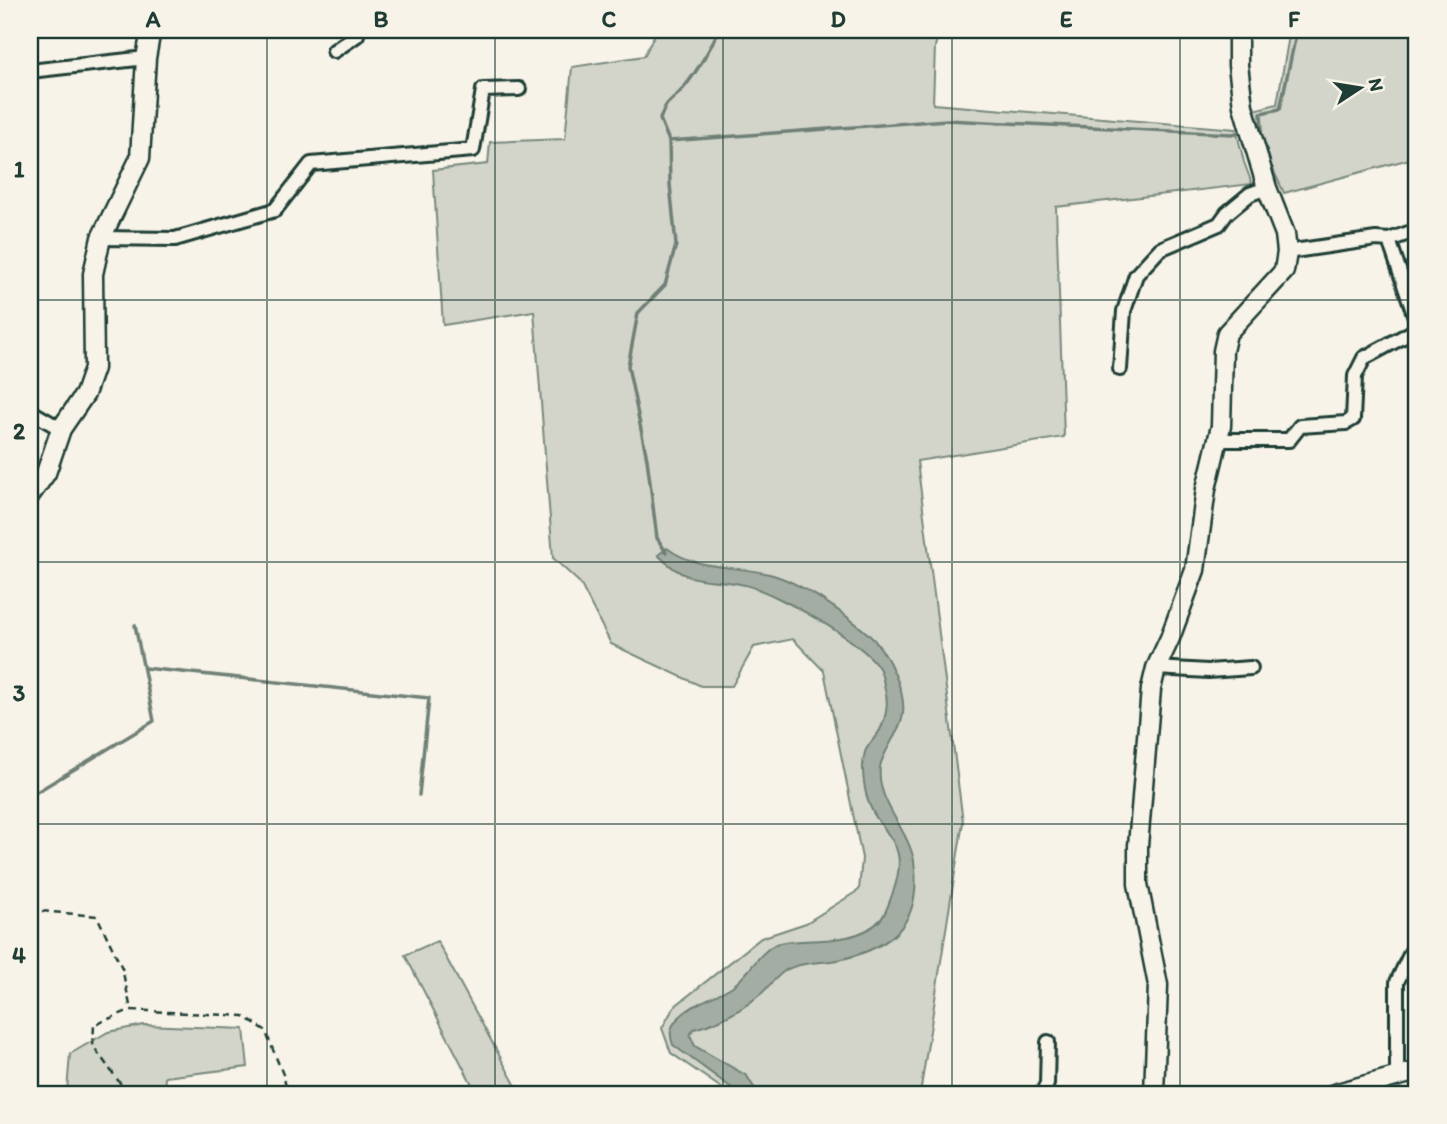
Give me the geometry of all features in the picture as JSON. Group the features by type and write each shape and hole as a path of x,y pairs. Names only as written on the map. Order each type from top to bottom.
{"street":[{"path":"30,495 46,473 61,429 85,394 94,368 93,274 101,238 140,158 146,58 151,30"},
{"path":"334,51 357,35 358,30"},
{"path":"1154,1094 1158,985 1138,884 1151,689 1156,668 1195,570 1206,489 1221,426 1223,351 1227,333 1284,271 1287,252 1285,234 1266,184 1243,106 1238,65 1238,30"},
{"path":"30,71 146,58"},
{"path":"101,238 175,239 275,210 311,164 473,150 483,90 519,89"},
{"path":"1120,369 1124,311 1136,275 1160,249 1219,225 1227,213 1266,184"},
{"path":"1287,252 1376,239 1389,240 1417,230"},
{"path":"1218,440 1289,440 1300,426 1346,423 1353,419 1355,376 1364,358 1414,331 1416,320 1389,240"},
{"path":"30,411 61,429"},
{"path":"1156,668 1208,671 1251,668"},
{"path":"1397,1077 1397,982 1417,940"},
{"path":"1042,1094 1047,1084 1048,1042"},
{"path":"1334,1094 1417,1072"}],"path":[{"path":"30,910 97,916 122,968 131,1010"},
{"path":"128,1094 93,1046 94,1025 131,1010 244,1016 265,1030 284,1077 287,1094"}],"shaded area":[{"path":"657,30 939,30 935,47 933,104 1236,129 1252,184 1056,207 1064,437 917,461 963,822 920,1094 867,1090 865,1094 730,1094 671,1053 662,1028 674,1007 761,938 806,923 859,890 862,858 824,671 793,639 754,647 732,686 701,686 611,644 580,583 553,558 534,311 443,325 433,170 488,164 490,142 565,139 572,67 644,56"},
{"path":"1290,30 1417,30 1417,157 1284,193 1264,150 1254,110 1277,104"},
{"path":"667,548 691,561 760,572 785,579 823,600 874,640 894,673 902,697 902,719 881,762 880,780 887,803 906,837 914,861 916,882 909,916 889,939 875,948 838,960 792,967 748,1004 731,1015 694,1029 690,1035 695,1046 747,1076 758,1094 736,1094 733,1089 673,1045 671,1030 688,1010 734,985 764,952 776,944 855,935 874,926 883,917 898,875 899,860 896,848 870,805 865,789 863,765 866,749 884,721 886,694 879,668 870,657 838,632 797,607 759,590 731,582 689,577 658,555"},
{"path":"437,941 517,1088 523,1094 477,1094 405,955"},
{"path":"144,1025 244,1029 248,1067 165,1077 164,1094 72,1094 67,1091 70,1054 108,1032"}],"waterway":[{"path":"666,552 657,538 647,459 628,366 638,313 665,285 676,245 669,141 660,119 667,104 684,88 695,72 718,30"},
{"path":"1255,130 1262,129 1261,113 1280,109 1297,30"},
{"path":"669,141 947,120 1232,134 1244,132"},
{"path":"30,796 154,721 135,625"},
{"path":"144,668 429,698 419,795"}]}
